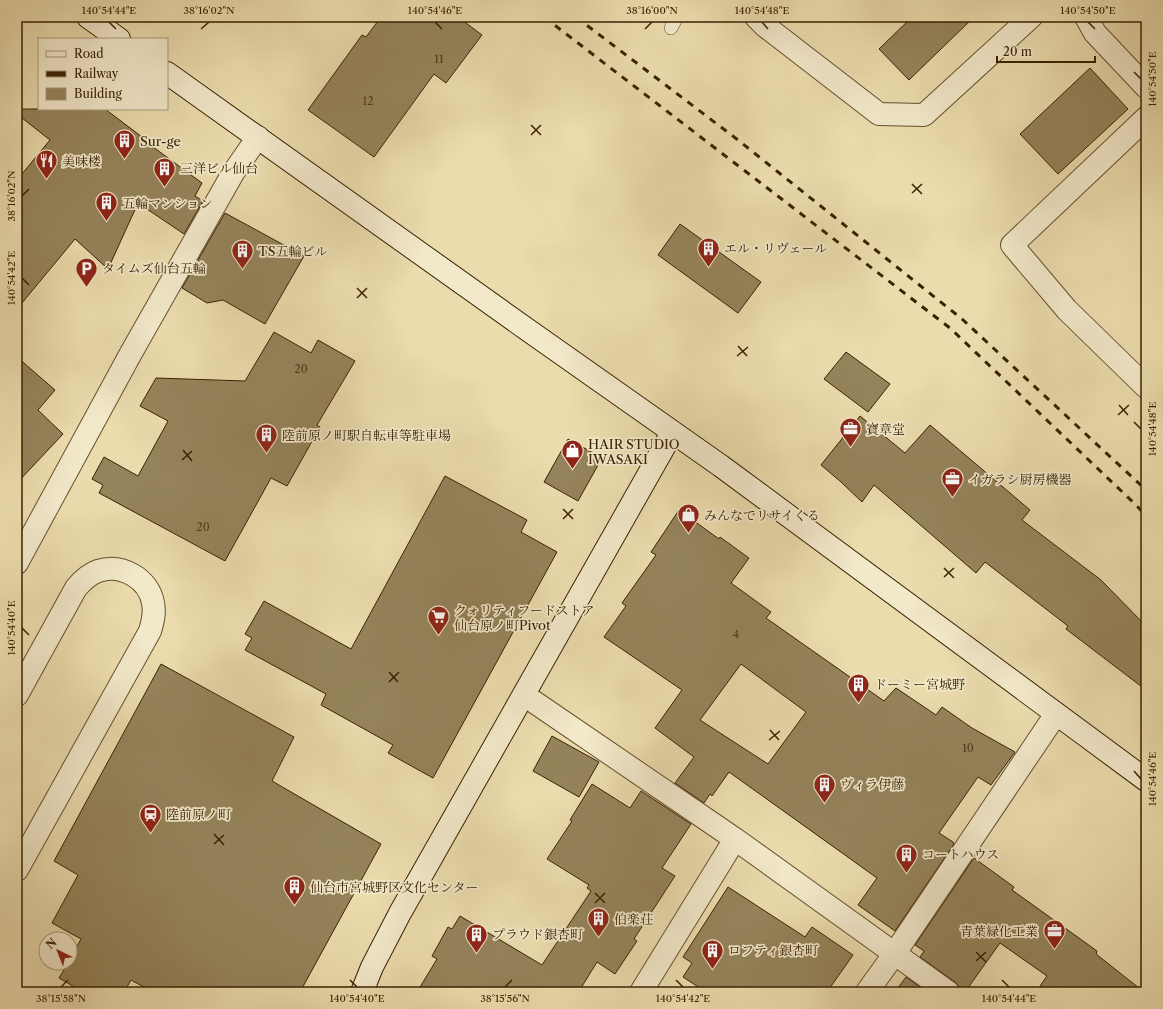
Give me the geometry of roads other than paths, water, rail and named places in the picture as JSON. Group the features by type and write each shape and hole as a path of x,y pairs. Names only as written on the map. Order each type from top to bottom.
{"street":[{"path":"88,17 118,38"},
{"path":"756,17 765,26 879,114 924,115 1031,17"},
{"path":"1086,17 1095,33 1146,87"},
{"path":"168,74 722,466 1146,780"},
{"path":"1146,118 1012,245 1067,310 1146,387"},
{"path":"17,563 131,353 233,173 258,136"},
{"path":"362,992 372,967 400,913 672,432"},
{"path":"17,695 76,588 86,578 98,571 113,569 127,571 139,578 148,589 153,602 154,617 150,631 17,870"},
{"path":"524,695 735,839 948,992"},
{"path":"867,992 895,953 1056,714"},
{"path":"641,992 735,839"}],"railway":[{"path":"544,17 950,328 1146,516"},
{"path":"576,17 738,140 962,319 1146,490"}],"place":[{"name":"Sur-ge","path":"125,160"},
{"name":"美味楼","path":"47,180"},
{"name":"三洋ビル仙台","path":"164,188"},
{"name":"五輪マンション","path":"106,222"},
{"name":"エル・リヴェール","path":"709,268"},
{"name":"TS五輪ビル","path":"243,270"},
{"name":"タイムズ仙台五輪","path":"86,288"},
{"name":"寶章堂","path":"851,448"},
{"name":"陸前原ノ町駅自転車等駐車場","path":"267,454"},
{"name":"HAIR STUDIO IWASAKI","path":"572,470"},
{"name":"イガラシ厨房機器","path":"953,498"},
{"name":"みんなでリサイくる","path":"688,534"},
{"name":"クォリティフードストア 仙台原ノ町Pivot","path":"438,636"},
{"name":"ドーミー宮城野","path":"858,704"},
{"name":"ヴィラ伊藤","path":"825,804"},
{"name":"陸前原ノ町","path":"150,834"},
{"name":"コートハウス","path":"906,874"},
{"name":"仙台市宮城野区文化センター","path":"294,906"},
{"name":"伯楽荘","path":"599,938"},
{"name":"青葉緑化工業","path":"1054,950"},
{"name":"プラウド銀杏町","path":"477,954"},
{"name":"ロフティ銀杏町","path":"712,970"}]}
